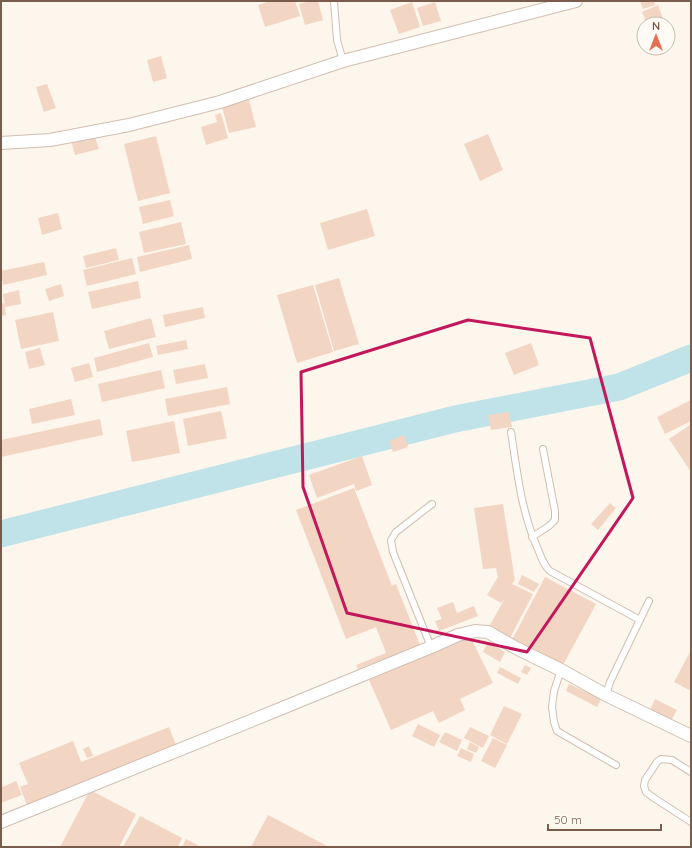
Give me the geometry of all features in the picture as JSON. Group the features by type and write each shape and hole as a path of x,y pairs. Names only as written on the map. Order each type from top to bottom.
{"street":[{"path":"1,143 50,140 129,125 220,102 343,62 576,1"},
{"path":"1,822 458,636 475,631 488,632 516,648 691,736"}],"lane":[{"path":"334,1 337,40 343,62"},
{"path":"511,432 519,487 532,537 545,566 550,571 640,620"},
{"path":"532,537 549,526 555,520 556,511 543,449"},
{"path":"431,647 393,552 392,540 396,532 432,504"},
{"path":"606,694 610,682 649,601"},
{"path":"561,670 554,690 552,707 557,731 616,765"},
{"path":"691,772 672,760 661,760 656,762 645,780 644,786 646,792 691,822"}],"highlighted area":[{"path":"468,320 590,338 633,498 527,652 347,613 303,487 301,372"}],"building":[{"path":"270,1 295,1 300,16 265,27 258,5"},
{"path":"310,1 318,1 323,20 305,25 299,4"},
{"path":"640,1 654,1 655,5 643,9"},
{"path":"412,2 420,27 399,34 390,10"},
{"path":"435,2 441,21 423,26 417,8"},
{"path":"658,5 662,16 644,16 642,12"},
{"path":"161,56 167,78 153,82 147,60"},
{"path":"47,84 56,108 44,112 36,87"},
{"path":"249,100 256,127 229,133 222,107"},
{"path":"221,113 228,138 206,145 201,127 217,122 215,115"},
{"path":"94,134 99,149 75,155 71,140"},
{"path":"488,134 503,170 480,181 464,144"},
{"path":"156,136 170,193 138,201 124,144"},
{"path":"170,200 174,216 143,224 139,207"},
{"path":"367,209 375,236 328,250 320,223"},
{"path":"58,213 62,229 42,235 38,218"},
{"path":"181,222 186,244 144,253 139,232"},
{"path":"189,245 192,259 140,272 137,257"},
{"path":"116,248 119,260 86,268 83,256"},
{"path":"132,258 136,274 87,286 83,270"},
{"path":"44,262 47,275 3,285 1,271"},
{"path":"339,278 359,344 334,351 315,285"},
{"path":"138,281 141,298 92,309 88,292"},
{"path":"61,284 64,296 49,301 45,289"},
{"path":"313,285 333,352 297,363 277,295"},
{"path":"19,290 21,304 5,307 3,294"},
{"path":"4,303 6,315 1,316 1,304"},
{"path":"203,307 205,318 165,327 163,315"},
{"path":"53,312 59,341 21,349 15,320"},
{"path":"151,318 156,337 109,349 104,331"},
{"path":"186,340 188,349 158,355 156,346"},
{"path":"149,343 153,357 97,372 94,358"},
{"path":"531,343 539,365 514,375 505,353"},
{"path":"40,348 45,365 29,369 25,352"},
{"path":"89,363 93,377 75,382 71,368"},
{"path":"205,364 208,378 176,384 173,370"},
{"path":"161,370 165,388 102,402 98,384"},
{"path":"227,387 230,404 168,416 165,399"},
{"path":"71,399 75,415 32,424 29,409"},
{"path":"691,400 691,421 665,434 657,417"},
{"path":"221,411 227,438 188,446 183,419"},
{"path":"509,412 512,427 491,430 488,415"},
{"path":"100,419 103,435 1,457 1,440"},
{"path":"174,421 180,453 132,462 126,431"},
{"path":"690,425 691,426 691,472 669,439"},
{"path":"404,435 408,447 393,452 389,441"},
{"path":"362,456 372,485 356,491 354,484 317,498 309,475"},
{"path":"354,488 392,586 396,584 420,645 358,669 356,665 386,653 376,627 346,639 296,510"},
{"path":"610,503 616,508 598,530 591,524"},
{"path":"503,504 515,581 512,584 533,594 510,638 489,627 505,598 501,603 487,595 498,577 496,568 483,569 474,508"},
{"path":"522,575 539,584 534,592 518,584"},
{"path":"545,577 596,604 562,667 512,640"},
{"path":"453,602 457,613 474,606 478,616 439,631 435,621 442,619 437,608"},
{"path":"470,636 493,683 460,699 465,710 439,723 433,711 391,730 369,680"},
{"path":"488,642 505,652 500,662 483,652"},
{"path":"691,650 691,691 674,682"},
{"path":"525,665 531,668 527,675 521,672"},
{"path":"500,667 521,678 518,684 497,673"},
{"path":"569,684 601,699 597,707 566,691"},
{"path":"655,699 677,710 671,721 650,710"},
{"path":"504,706 522,714 507,744 490,735"},
{"path":"418,724 440,735 434,747 412,736"},
{"path":"169,727 176,745 27,805 20,787 28,784 19,763 73,741 81,762"},
{"path":"470,727 489,736 483,748 464,738"},
{"path":"445,732 462,740 457,751 439,742"},
{"path":"493,738 507,745 495,768 481,761"},
{"path":"470,742 479,747 476,753 467,749"},
{"path":"89,746 93,756 87,758 83,749"},
{"path":"461,748 474,754 471,762 457,756"},
{"path":"1,781 3,787 16,781 22,795 1,803"},
{"path":"90,790 136,814 119,847 60,847"},
{"path":"268,815 329,847 251,847"},
{"path":"140,816 182,838 178,847 123,847"},
{"path":"186,839 201,847 182,847"}],"waterway":[{"path":"1,534 455,419 619,387 691,358"}]}
